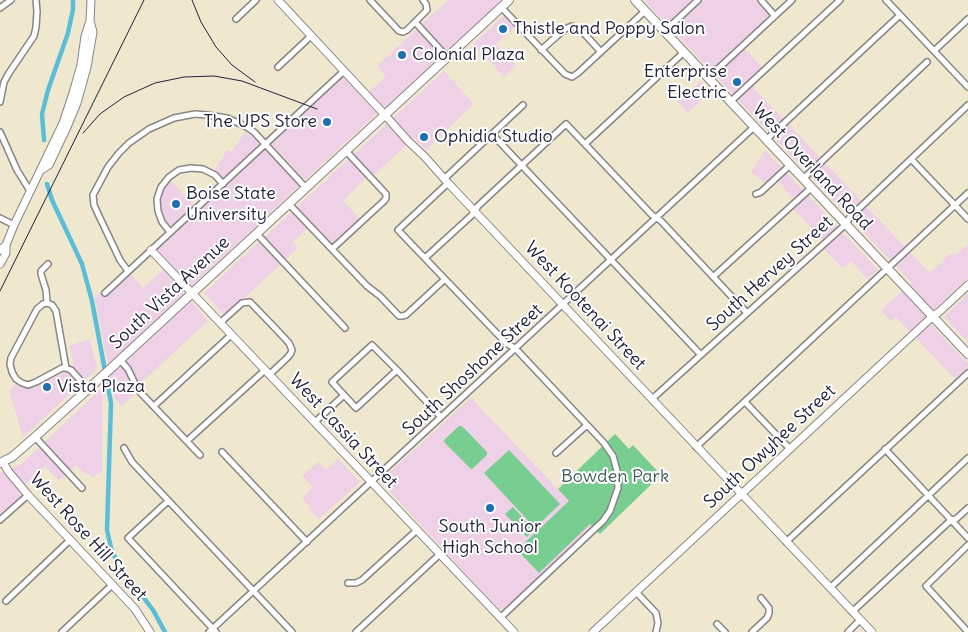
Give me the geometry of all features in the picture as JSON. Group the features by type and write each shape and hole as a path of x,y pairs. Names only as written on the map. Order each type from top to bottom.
{"main road":[{"name":"South Vista Avenue","path":"1,462 12,457 101,378 509,0"},
{"name":"West Overland Road","path":"634,0 968,354"}],"street":[{"path":"0,8 11,0"},
{"path":"0,102 4,82 34,36 37,10 36,0"},
{"path":"0,264 6,253 3,248 41,170 73,93 90,21 91,0"},
{"path":"236,19 256,0"},
{"name":"West Kootenai Street","path":"278,0 408,141 872,632"},
{"path":"370,0 399,31 403,32 427,10 423,0"},
{"path":"664,32 698,0"},
{"path":"760,0 775,16"},
{"path":"708,78 792,0"},
{"path":"730,102 840,0"},
{"path":"887,0 968,87"},
{"path":"501,7 564,74 572,77 645,11"},
{"path":"766,140 900,15"},
{"path":"934,51 968,19"},
{"path":"415,22 448,57"},
{"path":"542,50 565,29 572,26 580,30 601,52"},
{"path":"278,66 311,36"},
{"path":"584,144 684,52"},
{"path":"803,179 927,62"},
{"path":"105,293 344,71"},
{"path":"500,618 603,521 610,511 618,488 617,470 613,456 604,443 515,348 507,344 398,230 492,134 524,105"},
{"name":"South Hervey Street","path":"652,400 846,224 850,217 968,105"},
{"path":"128,271 120,260 99,216 94,205 93,195 108,167 119,153 129,143 162,123 174,118 195,114 216,116 236,121 254,132 306,188"},
{"path":"425,258 566,124 652,216 661,221 747,313"},
{"name":"South Shoshone Street","path":"212,631 754,126"},
{"path":"0,132 17,170 30,191"},
{"path":"492,134 701,355"},
{"path":"332,250 386,198 386,194 346,151"},
{"path":"911,158 968,219"},
{"path":"756,194 762,192 790,165"},
{"path":"170,232 162,222 157,205 161,187 169,177 179,170 191,168 204,169 223,184"},
{"path":"713,277 811,188"},
{"path":"696,447 968,193"},
{"path":"289,204 367,286 380,296 397,314 406,315 445,279"},
{"path":"0,218 14,225"},
{"path":"257,234 345,328"},
{"name":"West Cassia Street","path":"151,250 514,632"},
{"path":"47,304 46,290 41,271 48,264"},
{"name":"South Owyhee Street","path":"593,632 968,285"},
{"path":"187,442 291,353 292,350 283,336 250,302 242,303 221,322"},
{"path":"66,368 56,311 52,305 43,304 37,309 11,358 12,372 16,379 28,385 62,368 66,368 71,370 88,389"},
{"path":"154,406 231,335"},
{"path":"396,370 356,408 332,382 372,344 441,417"},
{"path":"120,360 128,369 138,390 200,455"},
{"path":"786,542 968,373"},
{"path":"315,422 344,395"},
{"path":"745,402 790,449"},
{"path":"556,453 587,425"},
{"path":"35,437 82,488"},
{"path":"124,448 132,462 292,632"},
{"path":"885,449 968,538"},
{"path":"222,452 307,542"},
{"path":"830,588 968,458"},
{"name":"West Rose Hill Street","path":"1,462 28,495 135,610 150,632"},
{"path":"0,520 28,495"},
{"path":"168,500 128,538 212,631"},
{"path":"852,612 951,520 956,519 968,508"},
{"path":"348,583 356,583 362,580 417,530"},
{"path":"6,601 70,540"},
{"path":"968,545 926,586 968,632"},
{"path":"356,632 440,554"},
{"path":"62,632 112,585"},
{"path":"636,592 656,613 658,623 656,632"},
{"path":"752,632 767,618 769,613 769,608 761,598"},
{"path":"848,632 860,620"},
{"path":"717,624 725,632"}],"shaded area":[{"path":"449,0 502,0 385,111 369,92 386,76 377,66"},
{"path":"644,0 692,0 666,24"},
{"path":"704,0 756,0 770,15 741,44 763,69 749,83 930,273 951,253 954,256 968,244 968,278 925,318 968,364 968,367 955,379 896,317 891,321 881,310 912,283 672,30"},
{"path":"502,17 506,17 515,27 496,44 516,65 504,77 473,44"},
{"path":"444,71 474,104 425,151 414,138 368,180 366,178 343,201 360,219 331,246 311,225 293,242 298,248 225,316 204,293"},
{"path":"343,76 377,113 305,180 271,143"},
{"path":"701,81 711,92 688,113 677,101"},
{"name":"Boise State University","path":"245,132 258,141 258,147 225,177 221,177 214,171 227,150 231,152"},
{"path":"266,148 300,185 191,287 157,250"},
{"path":"765,150 878,270 867,279 851,261 842,268 824,249 828,245 793,209 799,204 777,181 771,187 751,172"},
{"name":"Boise State University","path":"170,180 194,205 171,225 164,218 160,202 164,187"},
{"path":"164,269 208,321 134,389 136,393 122,406 114,397 95,297 103,290 108,295 130,274 143,288"},
{"path":"968,293 968,342 945,316"},
{"path":"90,339 97,369 23,437 9,390 16,384 22,388 36,387 67,371 74,364 69,346"},
{"path":"103,387 102,471 93,478 76,465 59,481 45,466 18,492 21,496 0,516 0,473 20,465"},
{"name":"South Junior High School","path":"471,398 593,526 504,609 498,609 382,481"},
{"path":"338,459 360,482 319,519 302,498 313,487 302,476 318,462 326,470"}],"green space":[{"path":"459,426 462,426 487,452 487,455 472,469 444,442"},
{"name":"Bowden Park","path":"615,434 629,449 633,445 661,475 600,534 590,524 539,573 517,550 569,501 558,489"},
{"path":"509,450 560,504 535,528 484,473"},
{"path":"513,507 534,530 527,537 505,514"}],"waterway":[{"path":"44,140 42,114 48,90 68,33 73,0"},
{"path":"47,184 52,200 82,264 92,301 111,403 107,530 112,552 123,571 153,610 165,632"}],"railway":[{"path":"0,291 144,0"},
{"path":"192,0 201,22 216,47 232,65 255,82"},
{"path":"83,133 100,114 124,97 155,83 184,77 214,76 242,81 317,109"}],"place":[{"name":"Thistle and Poppy Salon","path":"503,29"},
{"name":"Colonial Plaza","path":"402,55"},
{"name":"Enterprise Electric","path":"737,82"},
{"name":"The UPS Store","path":"327,122"},
{"name":"Ophidia Studio","path":"424,137"},
{"name":"Boise State University","path":"176,204"},
{"name":"Vista Plaza","path":"47,387"},
{"name":"South Junior High School","path":"490,508"}]}
